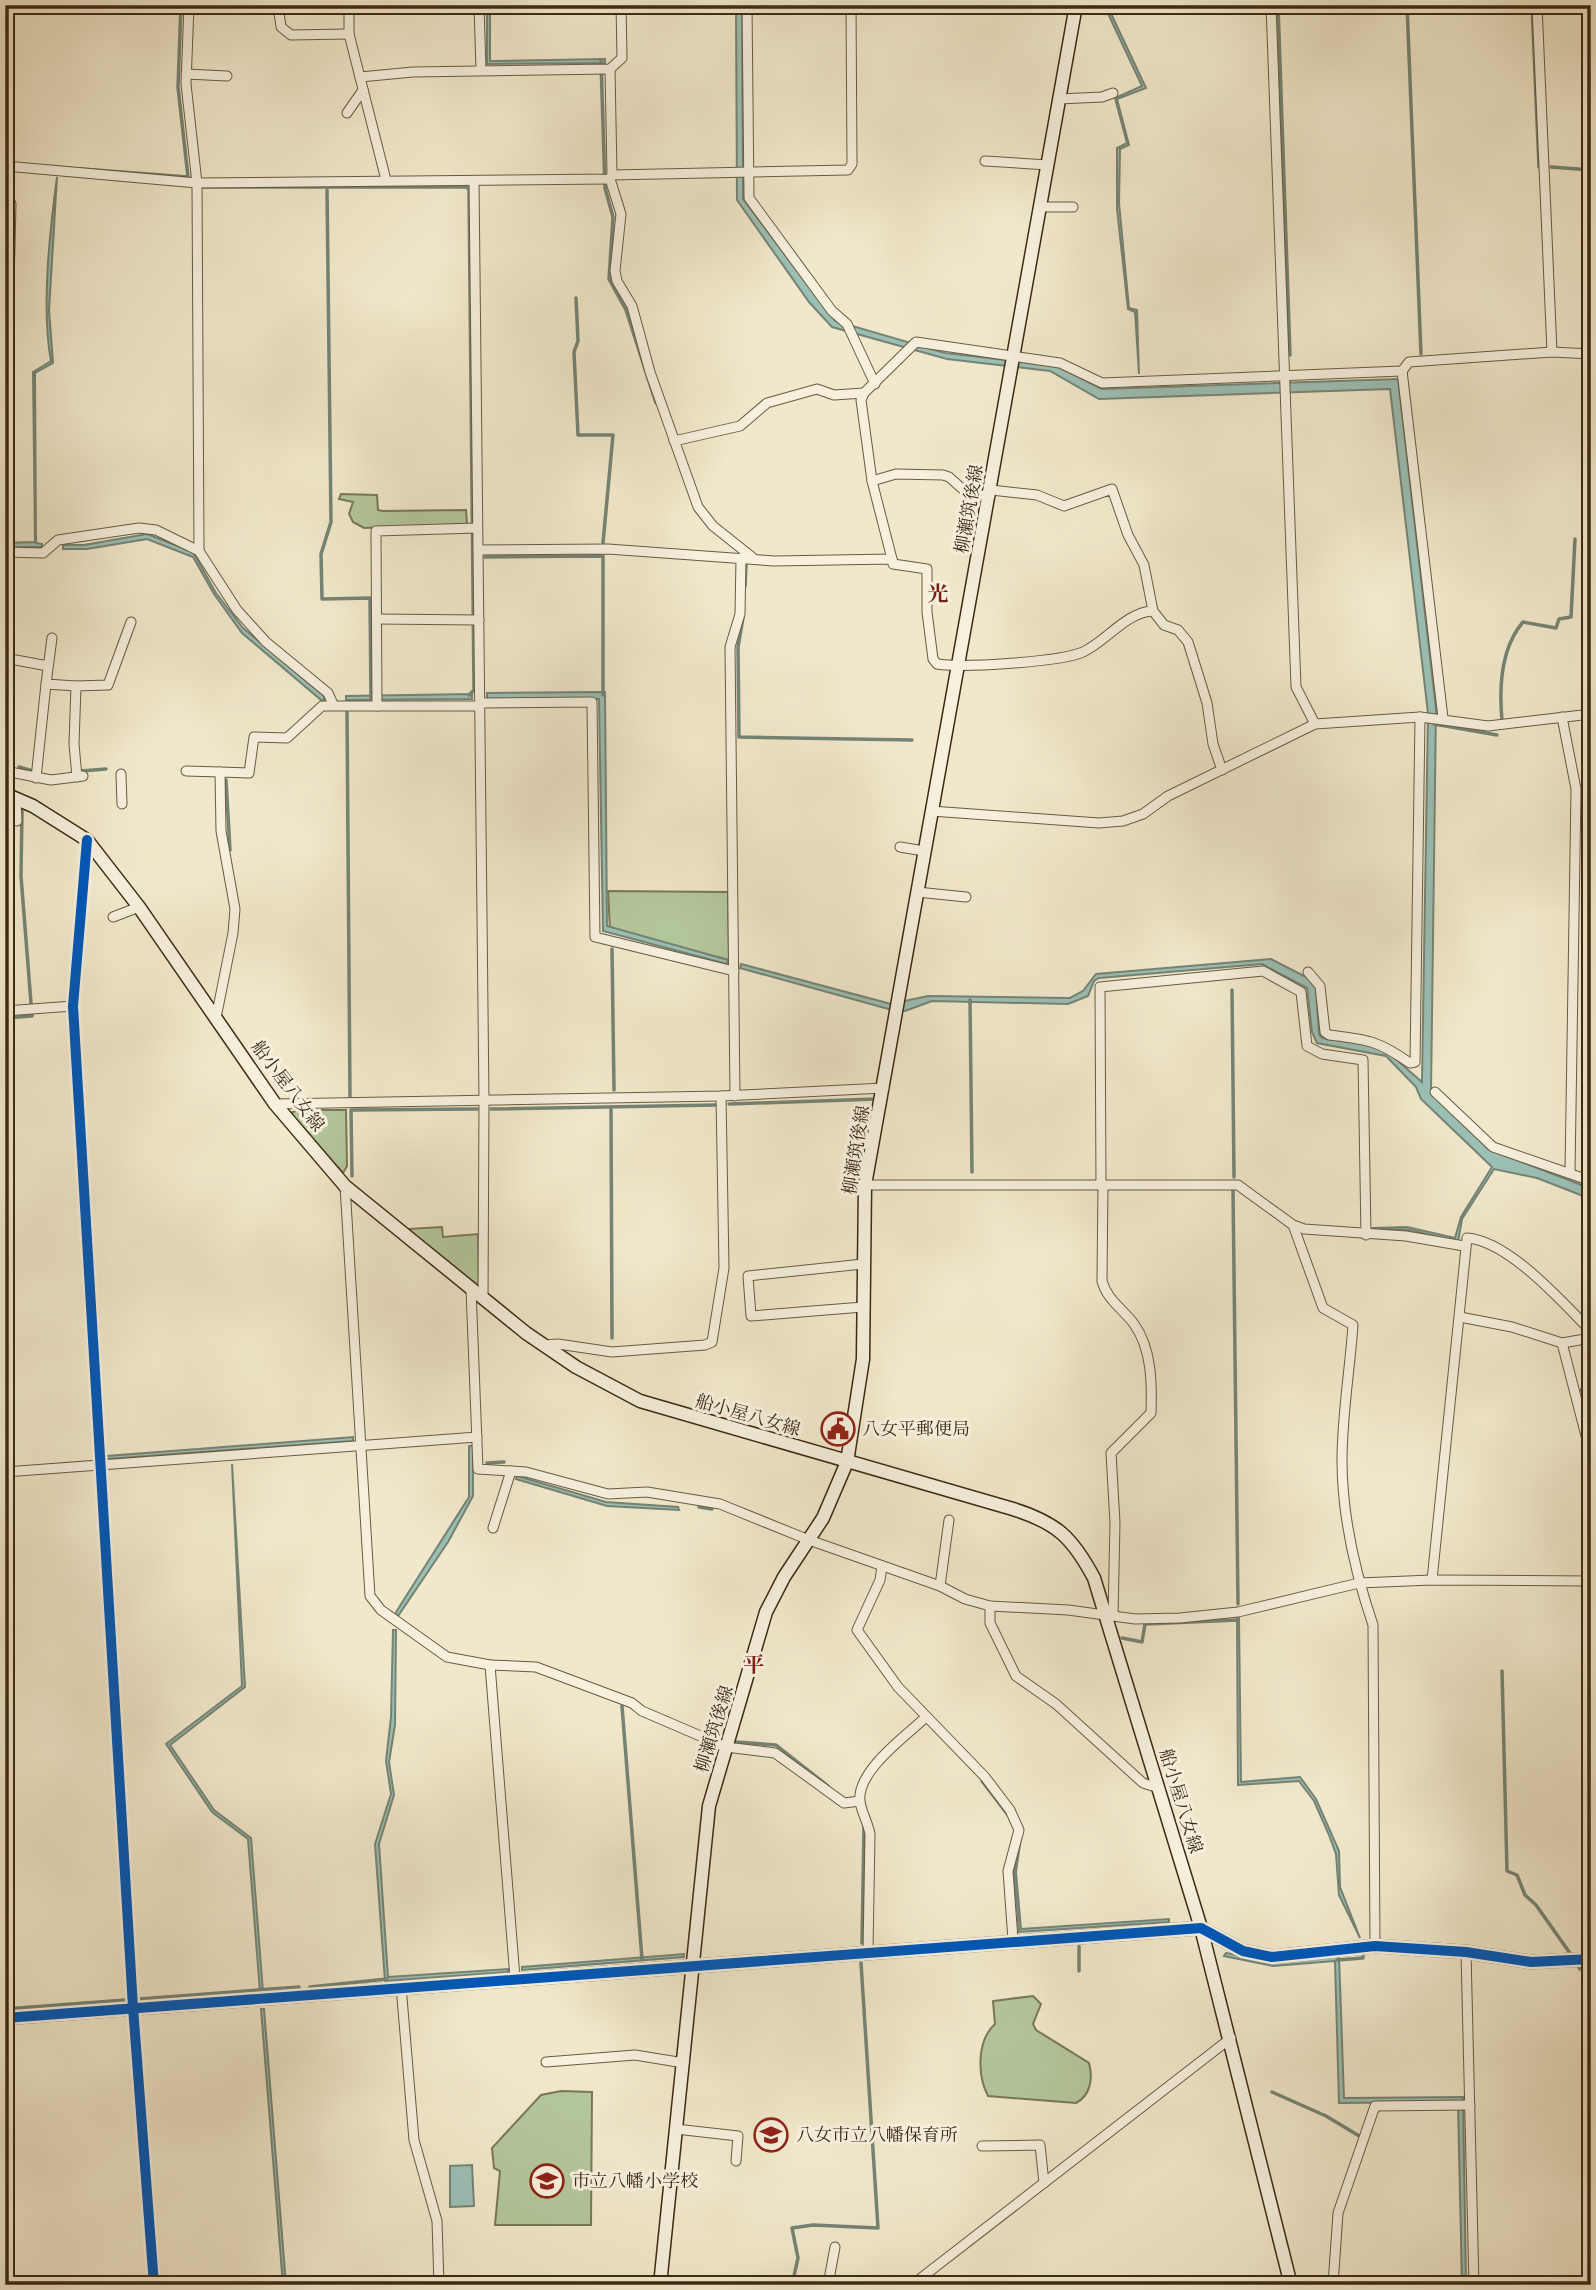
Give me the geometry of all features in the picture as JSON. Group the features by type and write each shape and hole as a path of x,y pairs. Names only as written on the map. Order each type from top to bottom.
{"main road":[{"name":"柳瀬筑後線","path":"660,2285 709,1806 766,1612 823,1518 847,1462 863,1359 865,1185 1076,5"},
{"name":"船小屋八女線","path":"11,797 87,841 139,907 275,1104 345,1186 543,1345 576,1367 640,1401 1046,1520 1068,1537 1094,1578 1109,1615 1231,2038 1247,2115 1291,2285"},
{"path":"5,2018 401,1986 1201,1928 1243,1951 1272,1957 1375,1946 1466,1952 1531,1962 1591,1959"}],"street":[{"path":"189,5 186,75 197,183 199,551"},
{"path":"278,5 281,27 291,35 349,34"},
{"path":"349,5 349,34 386,180"},
{"path":"480,5 481,70"},
{"path":"360,77 481,70 610,69 622,58 621,5"},
{"path":"747,5 743,172 749,198 832,311 847,324 875,384"},
{"path":"5,166 197,183 474,181 848,170 852,164 851,5"},
{"path":"1271,5 1296,687 1315,724"},
{"path":"1537,5 1552,352"},
{"path":"610,69 611,177 621,214 615,271 617,281 632,306 674,441 698,507 713,526 752,557"},
{"path":"186,75 227,76"},
{"path":"347,113 363,90"},
{"path":"1059,99 1102,97 1113,93"},
{"path":"985,161 1048,165"},
{"path":"474,181 484,1101 483,1299"},
{"path":"5,203 11,204 8,327 5,327"},
{"path":"1040,207 1073,207"},
{"path":"674,441 740,426 767,403 817,389 834,395 864,393 911,347 1013,361 1060,363 1102,383 1285,379 1402,371"},
{"path":"1443,718 1402,371 1409,362 1552,352 1591,354"},
{"path":"864,393 862,412 872,481 893,564 927,569 927,612 933,659 936,664 957,667 1075,655 1138,615 1153,611"},
{"path":"872,481 896,474 943,475 967,493 1037,495 1065,506 1112,489 1128,535 1144,565 1153,611 1164,625 1178,630 1188,642 1207,703 1213,744 1222,770"},
{"path":"5,552 43,553 58,540 139,528 156,530 199,551 237,610 266,642 328,693 333,704"},
{"path":"377,706 376,531 477,528"},
{"path":"478,550 608,549 752,557 774,561 892,559"},
{"path":"735,1096 730,647 740,614 741,558"},
{"path":"377,619 479,620"},
{"path":"46,684 108,685 131,622"},
{"path":"36,778 52,638"},
{"path":"5,658 48,666"},
{"path":"5,771 51,780 80,776 74,744 76,686"},
{"path":"186,771 249,773 254,737 286,738 322,706 333,704 377,706 592,702 594,937 734,971"},
{"path":"931,811 1099,823 1123,821 1143,814 1168,796 1315,724 1420,717 1488,726 1591,714"},
{"path":"1308,972 1320,986 1322,1023 1329,1035 1373,1040 1387,1046 1410,1063 1415,1062 1420,717"},
{"path":"1562,717 1576,789 1570,1172"},
{"path":"216,1018 233,933 234,909 221,831 220,772"},
{"path":"121,774 122,803"},
{"path":"11,797 17,821"},
{"path":"87,841 73,1006 133,2007 154,2285"},
{"path":"900,847 924,851"},
{"path":"917,892 966,897"},
{"path":"113,917 139,907"},
{"path":"1109,1615 1115,1523 1111,1453 1151,1413 1152,1395 1142,1336 1114,1303 1102,1281 1100,987 1263,971 1301,992 1307,1046 1322,1054 1363,1060 1366,1235"},
{"path":"5,1011 73,1006"},
{"path":"275,1104 735,1096 884,1088"},
{"path":"1435,1092 1493,1147 1591,1181"},
{"path":"543,1345 558,1344 612,1352 705,1345 712,1342 724,1268 721,1096"},
{"path":"865,1185 1238,1185 1293,1225 1366,1235 1406,1236 1464,1246"},
{"path":"345,1186 370,1596 381,1610 447,1657 490,1665 536,1667 632,1703 642,1711 726,1748 775,1753 844,1803 860,1801"},
{"path":"1293,1225 1323,1308 1353,1325 1342,1460 1347,1519 1359,1583 1373,1625 1375,1946"},
{"path":"1432,1580 1460,1317 1464,1246 1467,1238 1476,1239 1503,1251 1550,1290 1591,1331"},
{"path":"863,1264 748,1276 751,1316 863,1307"},
{"path":"471,1289 478,1469 526,1472 608,1494 647,1492 720,1504 809,1540 940,1586 965,1599 990,1606 1135,1619 1238,1612 1359,1583 1432,1580 1591,1581"},
{"path":"1460,1317 1512,1327 1562,1343 1591,1338"},
{"path":"1562,1343 1591,1455"},
{"path":"5,1472 477,1437"},
{"path":"493,1528 511,1471"},
{"path":"686,1508 694,1501"},
{"path":"940,1586 949,1520"},
{"path":"882,1566 880,1580 857,1630 898,1687 985,1777 1010,1810 1019,1830 1009,1871 1013,1940"},
{"path":"990,1606 990,1623 1016,1676 1056,1704 1143,1783 1159,1788"},
{"path":"490,1665 515,1978"},
{"path":"868,1951 870,1834 860,1801 867,1776 881,1757 926,1717"},
{"path":"1466,1952 1464,2105 1474,2285"},
{"path":"401,1986 414,2140 437,2221 439,2285"},
{"path":"912,2285 1231,2038"},
{"path":"546,2062 635,2055 684,2063"},
{"path":"1333,2285 1338,2213 1375,2106 1464,2105"},
{"path":"676,2129 738,2136 736,2161"},
{"path":"982,2146 1040,2145 1044,2183"},
{"path":"828,2285 835,2246"}],"green space":[{"path":"341,494 377,495 378,510 383,511 466,510 467,524 364,528 353,522 349,514 353,502 339,499"},
{"path":"608,891 728,892 729,960 610,930"},
{"path":"299,1110 346,1110 347,1166 343,1173 290,1113"},
{"path":"442,1227 443,1237 478,1234 479,1288 407,1229"},
{"path":"1033,1996 1041,2004 1033,2024 1036,2030 1089,2063 1090,2086 1076,2103 988,2096 984,2088 982,2048 995,2024 993,2001"},
{"path":"561,2091 592,2092 591,2225 495,2225 500,2171 494,2168 492,2148 541,2095"}],"water":[{"path":"487,5 490,5 490,61 605,59 605,63 487,64"},
{"path":"736,5 742,5 743,199 835,321 945,353 1057,366 1102,389 1398,379 1436,709 1431,1093 1488,1149 1579,1184 1591,1190 1591,1199 1537,1178 1494,1169 1462,1219 1458,1242 1410,1230 1372,1228 1407,1227 1455,1238 1461,1217 1492,1167 1421,1099 1416,1087 1386,1056 1317,1043 1312,1032 1307,988 1262,964 1099,978 1094,981 1088,996 1068,1004 932,1001 905,1011 892,1010 740,968 741,964 891,1004 928,996 1070,998 1083,991 1096,974 1271,959 1308,978 1316,989 1319,1034 1322,1038 1368,1044 1390,1054 1422,1082 1428,713 1390,389 1099,399 1050,371 947,359 832,327 809,302 737,200"},
{"path":"1104,5 1107,5 1146,88 1117,99 1129,145 1120,149 1119,203 1129,308 1137,310 1139,374 1135,312 1128,309 1117,209 1117,148 1127,143 1115,98 1142,86"},
{"path":"57,177 49,310 53,363 35,373 36,543 42,544 42,547 5,547 5,543 35,542 33,372 51,361 47,293 49,245"},
{"path":"147,534 193,552 216,593 243,628 324,696 324,700 242,633 214,594 193,557 147,539 87,549 63,549 63,545 84,545"},
{"path":"605,692 607,926 728,960 727,964 603,931 599,699 487,699 487,693"},
{"path":"472,694 472,699 346,700 346,696"},
{"path":"353,1437 353,1441 107,1459 107,1456"},
{"path":"469,1446 473,1446 473,1496 448,1542 398,1616 395,1614 469,1497"},
{"path":"232,1464 245,1687 170,1745 214,1810 251,1838 263,1992 260,1992 248,1839 212,1812 166,1744 242,1686"},
{"path":"517,1476 606,1502 678,1507 679,1510 607,1506 516,1479"},
{"path":"1237,1618 1241,1782 1300,1777 1316,1799 1339,1851 1340,1887 1360,1938 1339,1895 1336,1854 1329,1835 1314,1801 1299,1781 1238,1785"},
{"path":"393,1630 396,1630 395,1725 389,1762 394,1795 379,1844 388,1977 508,1969 508,1972 385,1981 375,1844 391,1794 386,1761 391,1717"},
{"path":"1021,1837 1016,1872 1021,1929 1169,1919 1169,1922 1019,1932 1014,1872"},
{"path":"1226,1953 1277,1962 1339,1956 1344,2098 1463,2097 1466,2285 1462,2285 1458,2102 1339,2103 1335,1961 1273,1966 1224,1956"},
{"path":"684,1954 684,1957 522,1970 522,1967"},
{"path":"261,2009 264,2009 286,2285 283,2285"},
{"path":"472,2165 474,2206 450,2207 450,2166"}],"waterway":[{"path":"82,169 188,177 178,87 181,5"},
{"path":"1278,5 1290,355"},
{"path":"1407,5 1421,354"},
{"path":"1532,5 1539,167"},
{"path":"601,61 605,188 613,217 609,279 626,310 656,403"},
{"path":"1551,167 1591,170"},
{"path":"203,187 469,189 474,690 469,695"},
{"path":"327,190 331,522 321,554 322,599 370,598 371,698"},
{"path":"576,298 578,341 574,352 578,435 613,435 603,543"},
{"path":"1502,720 1503,669 1505,656 1515,633 1523,622 1556,628 1559,619 1571,617 1575,539"},
{"path":"485,557 603,556 603,695"},
{"path":"745,586 746,564"},
{"path":"743,618 738,647 739,737 912,740"},
{"path":"347,712 350,1097"},
{"path":"1434,724 1497,735"},
{"path":"19,767 33,771"},
{"path":"81,771 106,769"},
{"path":"226,780 230,850"},
{"path":"5,1018 32,1016 21,876 22,811"},
{"path":"612,949 614,1090"},
{"path":"1232,990 1234,1177"},
{"path":"970,1000 972,1172"},
{"path":"729,1104 876,1099"},
{"path":"491,1109 715,1105"},
{"path":"611,1107 612,1338"},
{"path":"352,1176 351,1110 477,1109"},
{"path":"1233,1190 1238,1604"},
{"path":"1581,1390 1591,1387"},
{"path":"487,1463 504,1462"},
{"path":"699,1507 712,1509"},
{"path":"1122,1638 1142,1642 1145,1624 1238,1620"},
{"path":"1502,1671 1507,1871 1517,1875 1525,1895 1536,1905 1572,1956"},
{"path":"622,1706 642,1959"},
{"path":"736,1742 776,1745 828,1786"},
{"path":"982,1781 1008,1815"},
{"path":"862,1943 864,1827"},
{"path":"1079,1946 1079,1971"},
{"path":"1337,1960 1363,1958 1363,1955"},
{"path":"792,2285 798,2258 792,2228 813,2225 878,2228 861,1963"},
{"path":"1576,1963 1580,1969 1591,1968"},
{"path":"310,1987 387,1979"},
{"path":"5,2009 299,1987"},
{"path":"1272,2092 1326,2116 1361,2137"}],"cycle path":[{"path":"87,840 73,1006 133,2007 154,2285"},
{"path":"5,2018 1201,1928 1243,1951 1272,1957 1375,1946 1466,1952 1531,1962 1591,1959"}],"place":[{"name":"八女平郵便局","path":"838,1429"},
{"name":"八女市立八幡保育所","path":"771,2135"},
{"name":"市立八幡小学校","path":"547,2181"}],"district":[{"name":"光","path":"938,594"},
{"name":"平","path":"754,1665"}]}
